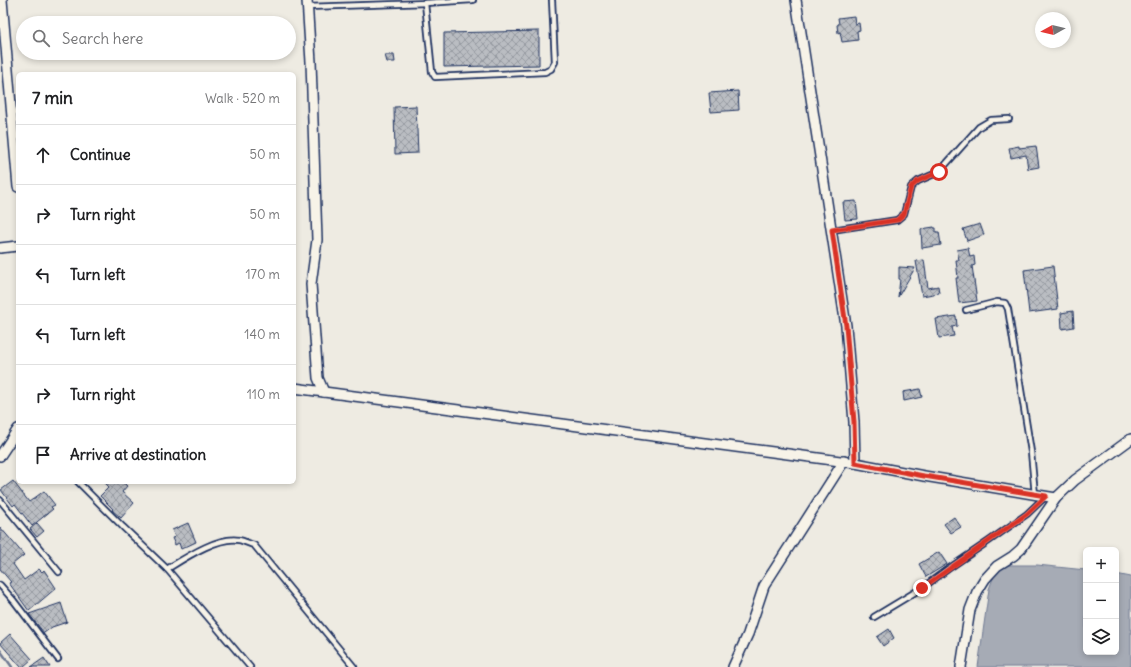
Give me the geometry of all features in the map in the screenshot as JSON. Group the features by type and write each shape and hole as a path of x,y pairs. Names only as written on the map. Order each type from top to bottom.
{"street":[{"path":"2,0 16,164"},
{"path":"796,0 846,326 854,422 855,463"},
{"path":"307,3 311,62 317,240 311,284 318,378 324,392"},
{"path":"0,248 16,246"},
{"path":"296,388 844,461 932,478 1056,498"},
{"path":"0,456 16,432"},
{"path":"961,667 970,610 977,592 985,579 997,566 1021,549 1056,498 1075,480 1131,439"},
{"path":"733,667 748,634 764,586 844,461"}],"lane":[{"path":"425,3 430,2 430,0"},
{"path":"307,3 425,3 473,0"},
{"path":"425,3 432,72 435,77 544,72 551,69 555,62 552,0"},
{"path":"832,230 897,220 904,214 911,187 918,181 939,172 979,127 992,120 1008,119"},
{"path":"966,310 997,302 1005,303 1008,309 1031,452 1035,495"},
{"path":"80,484 167,569 250,667"},
{"path":"874,617 922,588 989,542 1027,514 1046,496"},
{"path":"0,500 59,572"},
{"path":"167,569 192,554 216,543 239,540 254,545 354,667"},
{"path":"0,585 58,659"}],"shaded area":[{"path":"998,565 1037,565 1083,570 1083,655 1119,655 1119,575 1131,577 1131,667 978,667 989,589"}],"building":[{"path":"854,16 855,24 859,23 860,30 857,31 858,40 842,42 840,32 838,33 838,18"},
{"path":"539,31 539,65 444,67 444,33"},
{"path":"385,55 394,55 395,62 387,62"},
{"path":"738,91 739,110 711,112 709,93"},
{"path":"416,106 418,153 395,154 394,107"},
{"path":"1019,146 1019,148 1036,146 1039,167 1028,169 1026,155 1011,158 1009,148"},
{"path":"856,201 858,219 845,220 843,202"},
{"path":"980,224 984,235 967,241 963,229"},
{"path":"936,228 936,232 939,232 941,245 922,248 921,229"},
{"path":"968,248 970,257 974,256 975,265 972,266 977,301 959,303 956,278 958,278 956,260 959,260 957,250"},
{"path":"924,260 928,288 938,286 939,293 922,296 916,261"},
{"path":"1053,266 1058,309 1029,313 1024,270"},
{"path":"899,267 915,268 898,297 900,279"},
{"path":"1073,311 1074,327 1062,329 1061,313"},
{"path":"956,316 957,326 952,327 954,336 939,338 936,319"},
{"path":"920,389 922,397 904,401 903,392"},
{"path":"13,481 29,502 44,491 55,505 51,507 53,509 32,526 15,504 13,506 1,490"},
{"path":"106,484 125,484 127,486 122,492 134,503 121,518 100,496 109,487"},
{"path":"954,517 961,527 951,533 944,524"},
{"path":"37,523 44,531 37,537 30,529"},
{"path":"188,523 196,542 181,549 179,543 175,545 172,538 175,537 172,530"},
{"path":"0,527 24,555 13,564 24,580 39,569 42,572 44,570 56,588 29,611 9,583 11,582 0,569"},
{"path":"939,552 947,564 926,577 919,564"},
{"path":"61,603 67,622 52,627 44,633 29,614"},
{"path":"889,629 894,638 883,646 877,637"},
{"path":"10,634 32,659 23,667 21,667 0,643"},
{"path":"44,658 50,667 31,667"}],"waterway":[{"path":"0,650 12,667"}],"route":[{"path":"922,588 1027,514 1046,496 956,482 855,463 854,422 846,326 832,230 897,220 904,214 911,187 918,181 939,172"}]}
